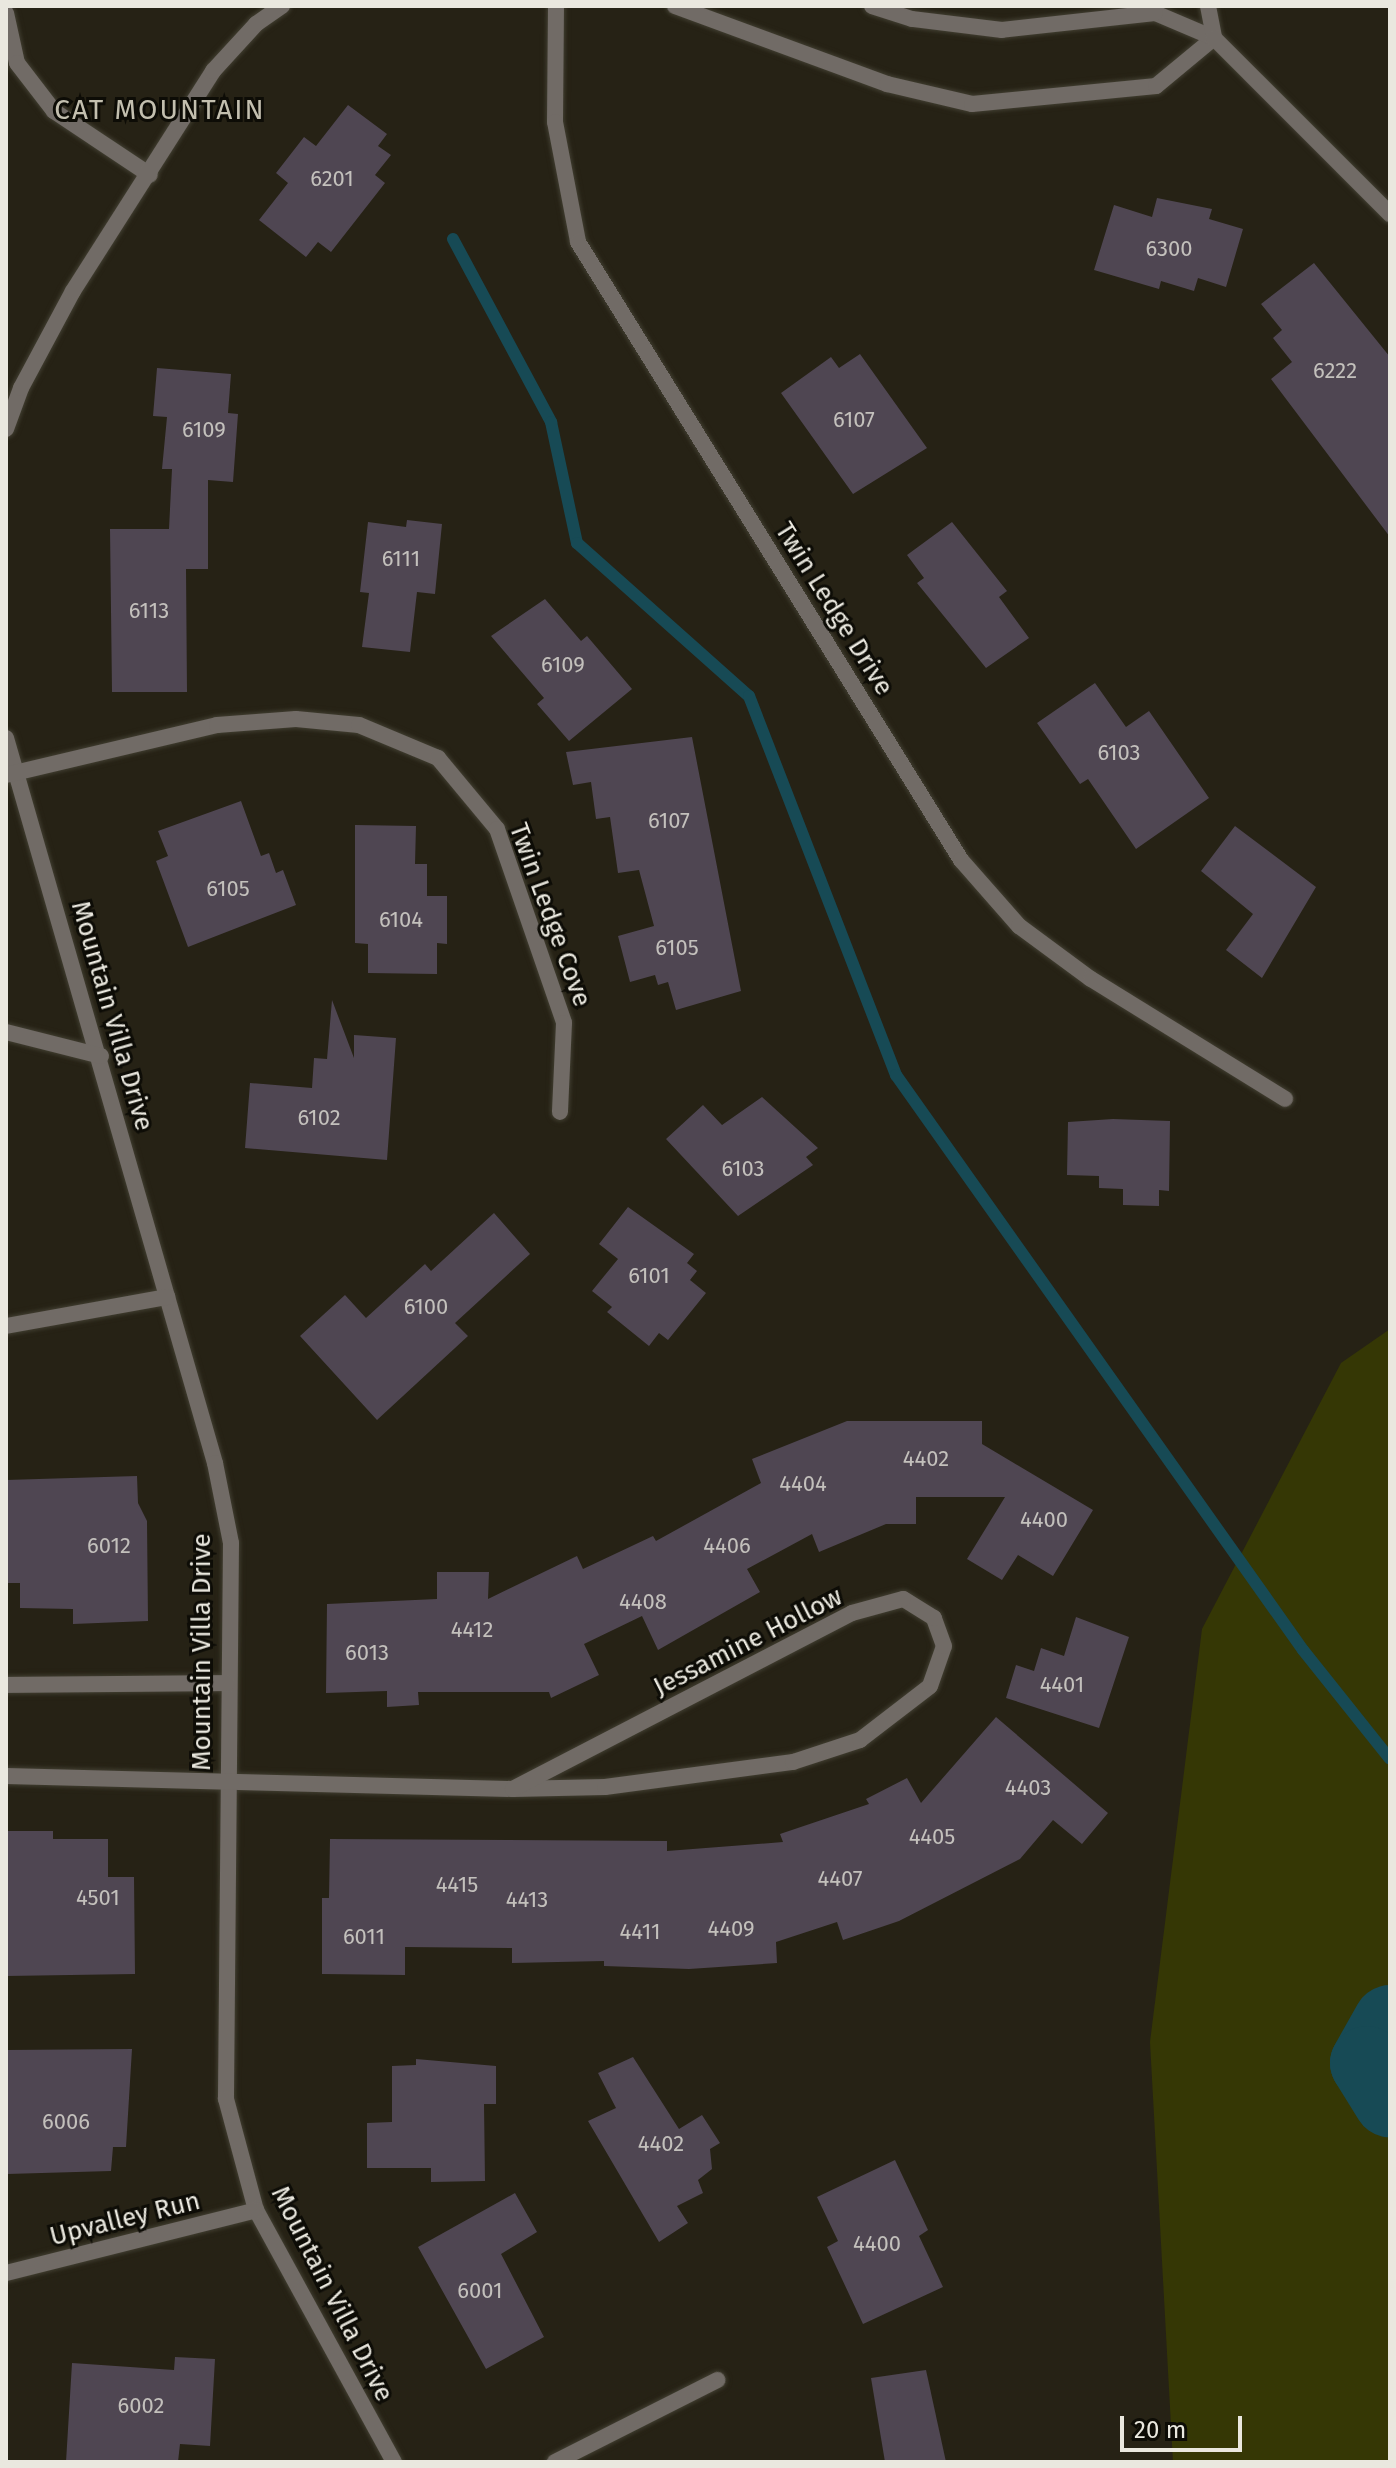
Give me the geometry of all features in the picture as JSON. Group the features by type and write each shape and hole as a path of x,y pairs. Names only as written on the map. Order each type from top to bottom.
{"street":[{"path":"6,429 21,388 73,291 150,175 213,71 256,24 282,6"},
{"name":"Twin Ledge Drive","path":"556,6 555,122 578,242 961,860 1019,926 1091,979 1285,1099"},
{"path":"675,6 887,84 972,104 1156,86 1214,38"},
{"path":"872,6 912,19 1002,30 1155,13 1214,38 1390,214"},
{"path":"1208,6 1214,38"},
{"path":"6,13 17,63 54,111 150,175"},
{"name":"Twin Ledge Cove","path":"10,776 217,725 296,719 359,725 438,758 497,829 559,1008 564,1023 560,1112"},
{"name":"Mountain Villa Drive","path":"6,738 10,776 101,1056 215,1463 231,1543 225,1785 226,2099 256,2210 394,2462"},
{"path":"6,1032 101,1056"},
{"path":"6,1326 167,1297"},
{"name":"Jessamine Hollow","path":"6,1776 225,1785 513,1789 605,1787 793,1762 860,1740 930,1686 944,1646 934,1618 903,1599 852,1613 513,1789"},
{"path":"6,1685 227,1683"},
{"name":"Upvalley Run","path":"6,2273 256,2210"},
{"path":"555,2462 717,2380"}],"shaded area":[{"path":"1390,1329 1390,2462 1173,2462 1150,2042 1202,1629 1341,1363"}],"building":[{"path":"348,105 387,134 378,146 391,155 375,175 385,183 331,252 318,242 306,257 259,220 288,183 276,173 304,137 316,146"},
{"path":"1157,198 1212,209 1209,219 1243,229 1226,287 1198,278 1194,291 1161,281 1159,289 1094,270 1114,205 1152,217"},
{"path":"1314,263 1390,357 1390,537 1271,379 1292,362 1273,338 1282,330 1261,304"},
{"path":"860,354 927,448 853,494 781,393 831,357 839,368"},
{"path":"157,368 231,374 228,413 238,414 233,482 208,480 208,569 186,569 187,692 112,692 110,529 169,529 172,469 162,469 167,417 153,416"},
{"path":"407,520 442,524 435,594 417,592 410,652 362,647 369,593 360,592 368,522 406,527"},
{"path":"952,522 1007,591 999,597 1029,638 986,668 917,583 924,578 907,555"},
{"path":"545,599 581,641 587,636 632,689 569,741 537,704 544,698 491,636"},
{"path":"1095,683 1126,727 1149,711 1209,798 1136,849 1088,779 1080,784 1037,723"},
{"path":"692,737 741,991 676,1010 668,982 658,985 655,975 630,982 618,936 654,926 639,870 618,873 610,817 596,819 591,782 573,785 566,752"},
{"path":"241,801 261,856 269,853 276,873 283,870 296,905 188,947 156,861 168,856 158,831"},
{"path":"355,825 416,826 415,864 427,864 427,896 447,896 447,944 437,943 437,974 368,973 368,944 355,943"},
{"path":"1235,826 1316,887 1262,978 1226,950 1253,914 1201,871"},
{"path":"332,1000 354,1058 354,1035 396,1038 387,1160 245,1148 250,1083 312,1088 314,1058 327,1059"},
{"path":"762,1097 818,1148 806,1157 813,1165 738,1216 666,1139 703,1105 722,1125"},
{"path":"1113,1119 1170,1121 1169,1191 1159,1190 1159,1206 1123,1205 1123,1189 1099,1188 1099,1176 1067,1175 1068,1122"},
{"path":"628,1207 694,1254 687,1263 697,1271 690,1280 706,1293 668,1340 659,1333 649,1346 607,1312 612,1307 592,1291 618,1259 599,1244"},
{"path":"494,1213 530,1254 455,1323 468,1336 377,1420 300,1336 345,1295 366,1318 425,1264 431,1271"},
{"path":"847,1421 982,1421 982,1444 1093,1510 1053,1576 1018,1555 1002,1580 967,1559 1005,1497 916,1497 916,1524 886,1524 819,1552 812,1534 747,1569 760,1592 658,1650 642,1616 584,1644 599,1675 551,1698 549,1692 418,1692 419,1705 387,1707 387,1691 326,1693 327,1604 437,1599 437,1572 489,1572 488,1599 577,1556 583,1569 653,1536 656,1541 761,1483 752,1459"},
{"path":"137,1476 138,1503 147,1521 148,1621 73,1624 73,1609 20,1608 20,1583 6,1583 6,1480"},
{"path":"1076,1617 1129,1637 1099,1728 1006,1698 1016,1665 1034,1671 1041,1648 1064,1656"},
{"path":"996,1717 1108,1813 1082,1844 1053,1820 1020,1859 899,1921 843,1940 837,1922 776,1942 777,1963 689,1969 604,1966 604,1961 512,1963 512,1948 405,1947 405,1975 322,1974 322,1898 329,1898 330,1839 667,1841 667,1851 783,1842 780,1834 869,1804 866,1799 907,1778 921,1803"},
{"path":"6,1831 53,1831 53,1839 108,1839 108,1877 134,1877 135,1974 6,1976"},
{"path":"132,2049 126,2147 113,2147 111,2171 7,2174 6,2050"},
{"path":"633,2057 679,2129 702,2115 720,2143 710,2149 712,2169 698,2180 703,2193 677,2206 688,2223 659,2242 588,2121 616,2108 598,2073"},
{"path":"416,2059 496,2066 496,2104 484,2104 485,2181 431,2182 431,2168 367,2168 367,2123 392,2122 392,2066 416,2065"},
{"path":"895,2160 928,2230 919,2236 943,2287 863,2324 827,2247 838,2241 817,2197"},
{"path":"515,2193 537,2232 501,2254 544,2337 486,2369 418,2247"},
{"path":"175,2357 215,2359 210,2446 180,2444 178,2462 66,2462 72,2363 174,2370"},
{"path":"926,2370 946,2462 885,2462 871,2378"}],"waterway":[{"path":"453,239 551,422 577,543 749,696 896,1075 1303,1650 1390,1759"},
{"path":"1390,2022 1367,2063 1390,2100"}],"district":[{"name":"CAT MOUNTAIN","path":"160,110"}]}
